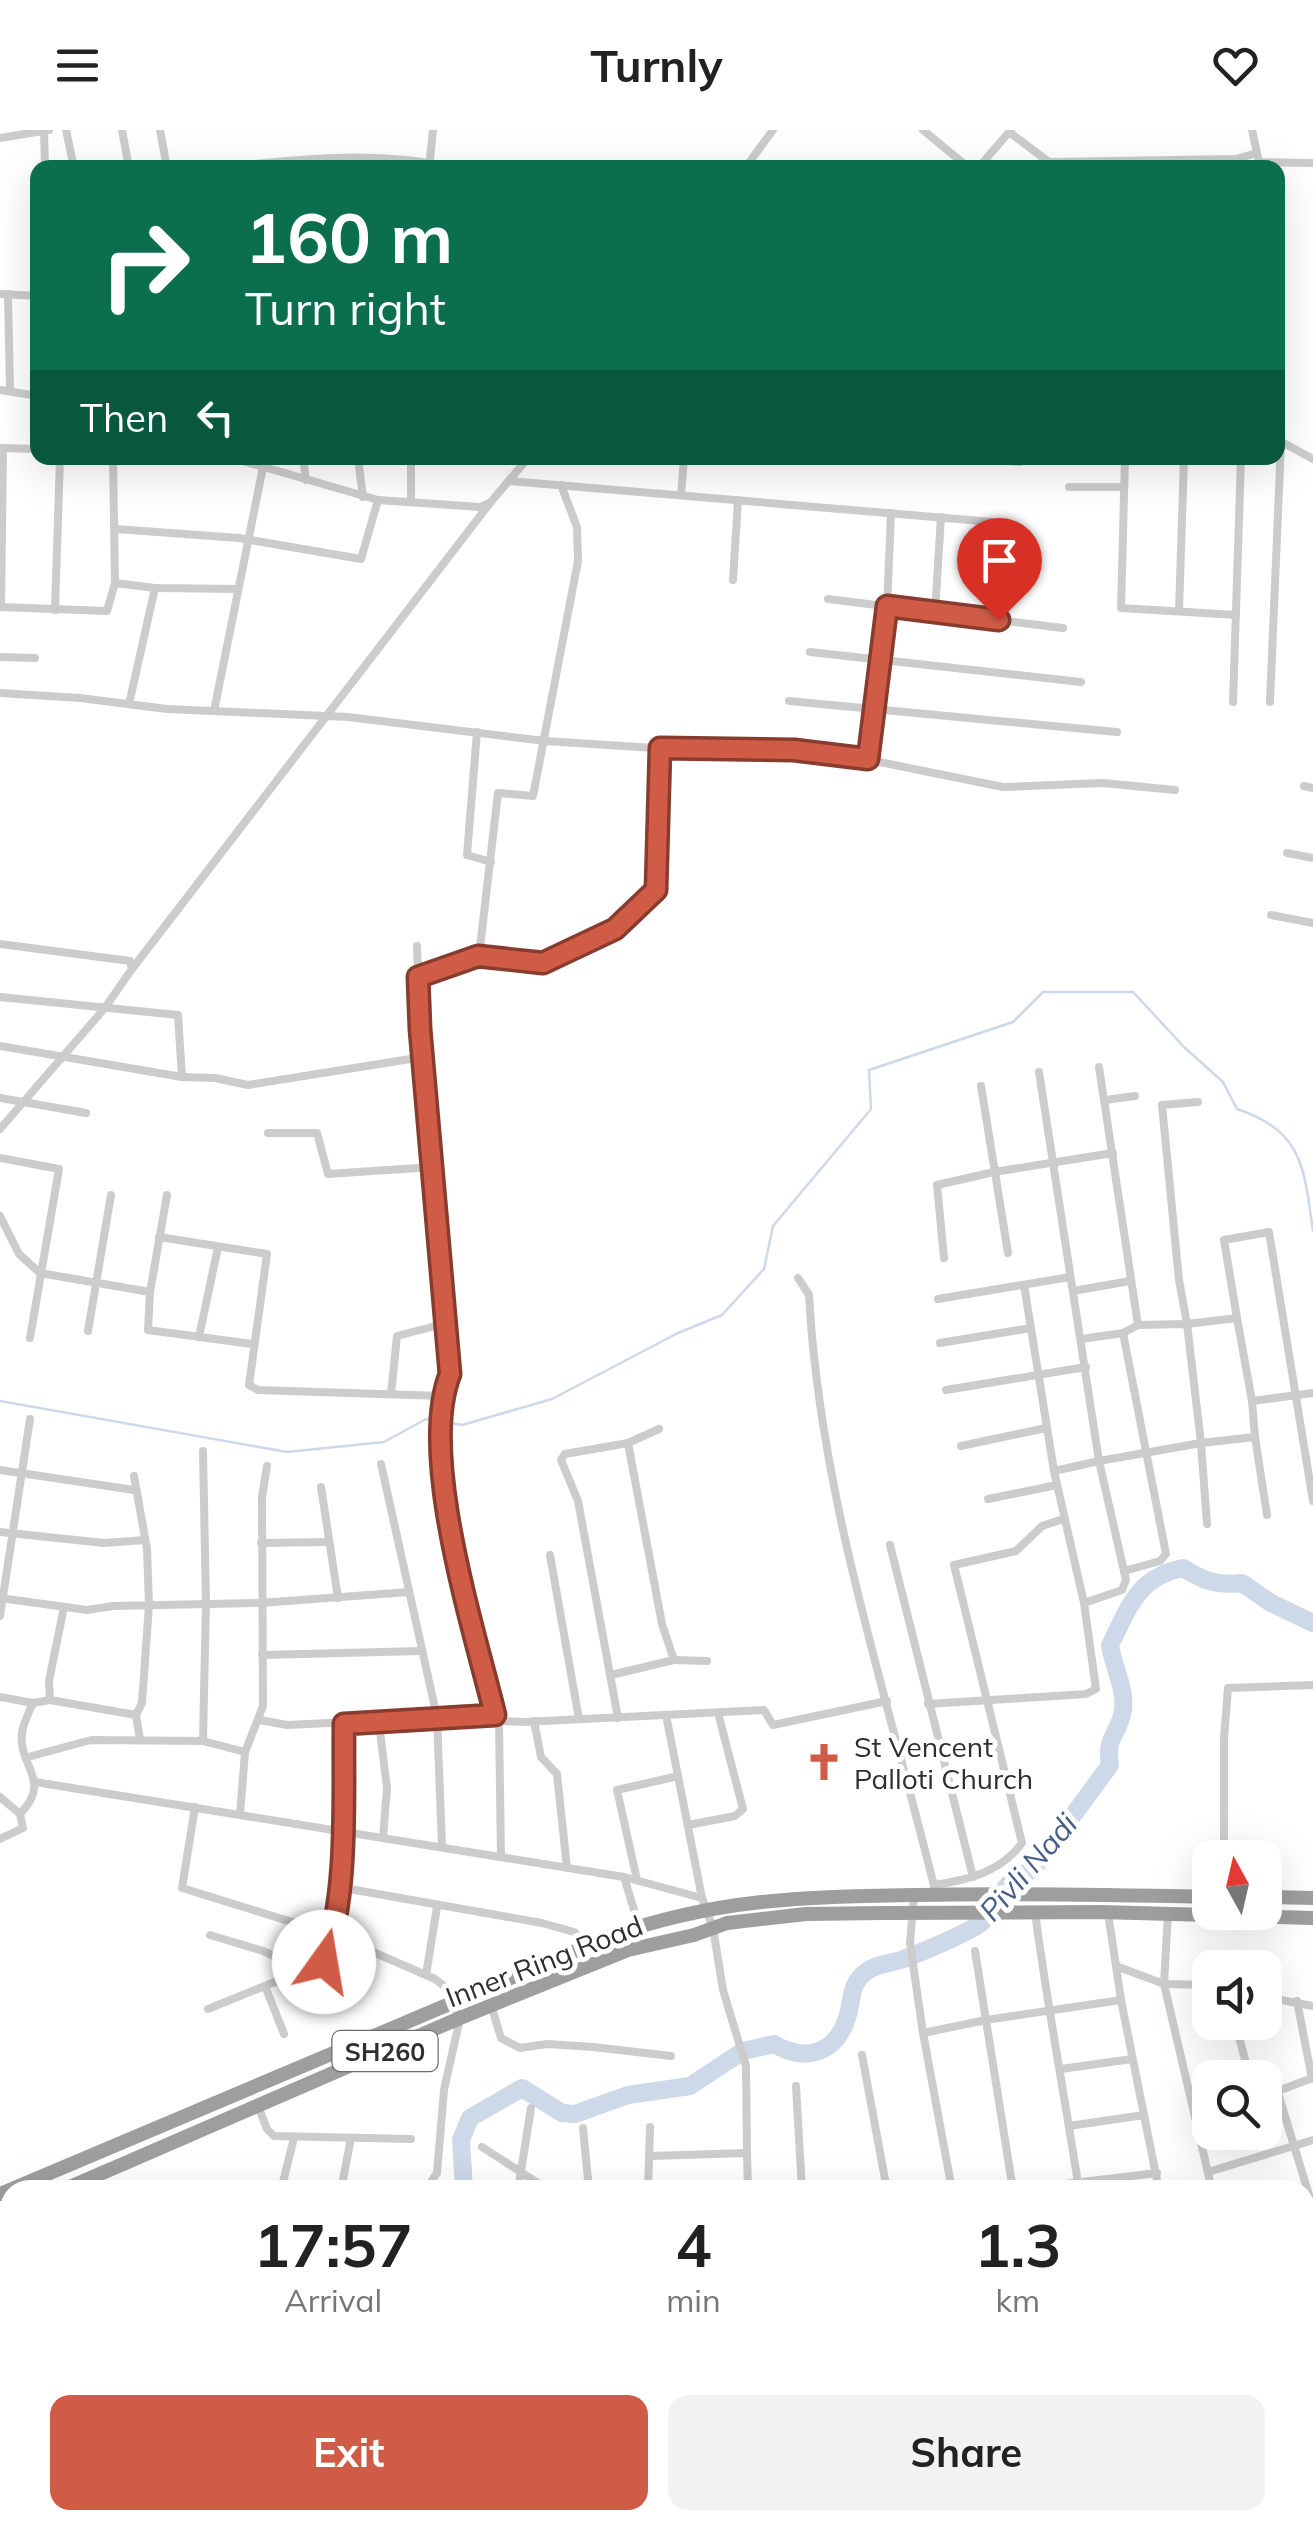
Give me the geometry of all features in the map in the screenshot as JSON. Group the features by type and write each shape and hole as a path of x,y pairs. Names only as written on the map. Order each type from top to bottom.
{"highway":[{"name":"Inner Ring Road","path":"33,2180 588,1945 704,1903 935,1890 976,1894 1192,1896"},
{"path":"1282,1898 1313,1898"},
{"name":"Inner Ring Road","path":"86,2180 491,2005 628,1950 726,1923 806,1914 912,1912 1168,1912 1313,1918"}],"street":[{"path":"0,138 46,130 46,160"},
{"path":"66,130 72,160"},
{"path":"122,130 128,160"},
{"path":"160,130 165,160"},
{"path":"430,160 433,130"},
{"path":"752,160 773,130"},
{"path":"924,130 960,160"},
{"path":"1252,130 1258,160"},
{"path":"985,160 1010,131 1046,160"},
{"path":"1174,160 1236,159 1257,154"},
{"path":"325,160 382,160"},
{"path":"1285,162 1313,163"},
{"path":"30,296 4,294 5,390 30,395"},
{"path":"1285,444 1313,459"},
{"path":"30,449 2,448 0,607 107,611 116,583 113,465"},
{"path":"55,610 60,465"},
{"path":"256,465 378,500 480,507 490,504"},
{"path":"304,465 306,480"},
{"path":"359,465 363,496"},
{"path":"411,465 411,502"},
{"path":"0,1129 104,1009 522,465"},
{"path":"681,496 683,465"},
{"path":"1125,465 1121,608 1236,615"},
{"path":"1178,611 1184,465"},
{"path":"1234,702 1241,465"},
{"path":"1270,702 1278,465"},
{"path":"214,711 262,467"},
{"path":"509,481 1005,523"},
{"path":"478,956 498,793 533,796 578,561 576,527 561,485"},
{"path":"1069,487 1124,488"},
{"path":"116,529 248,539 361,559 378,500"},
{"path":"733,580 738,500"},
{"path":"868,759 887,606 892,513"},
{"path":"935,612 940,517"},
{"path":"116,583 154,588 238,589"},
{"path":"129,704 154,588"},
{"path":"828,599 1064,628"},
{"path":"810,652 1080,682"},
{"path":"0,656 35,658"},
{"path":"0,692 214,711 326,716 545,741 794,750 868,759 1003,788 1103,783 1175,790"},
{"path":"788,701 1118,732"},
{"path":"477,732 467,856 491,862"},
{"path":"418,977 478,956 543,963 615,929 656,890 660,748"},
{"path":"1286,854 1313,858"},
{"path":"1270,915 1313,923"},
{"path":"0,944 130,960 132,969"},
{"path":"418,946 423,1058 450,1374 442,1396 439,1461 457,1555 497,1718 502,1857"},
{"path":"0,997 178,1014 182,1078"},
{"path":"0,1046 248,1086 423,1058"},
{"path":"1100,1067 1138,1325"},
{"path":"1039,1072 1099,1461 1126,1580 1122,1590 1084,1603"},
{"path":"982,1086 1008,1254"},
{"path":"1105,1100 1135,1096"},
{"path":"0,1098 86,1113"},
{"path":"1198,1102 1162,1105 1202,1443 1207,1524"},
{"path":"268,1133 317,1133 328,1174 434,1167"},
{"path":"944,1258 938,1185 994,1172 1113,1154"},
{"path":"0,1158 59,1169 30,1338"},
{"path":"88,1331 111,1195"},
{"path":"167,1196 150,1292 148,1330 252,1344"},
{"path":"0,1216 19,1254 40,1273 150,1292"},
{"path":"1267,1515 1224,1240 1269,1232 1313,1501"},
{"path":"158,1237 267,1254 248,1385 258,1390 442,1396"},
{"path":"199,1337 218,1247"},
{"path":"938,1300 1070,1277"},
{"path":"798,1278 809,1295 821,1417 840,1513 935,1890 1010,1859 1022,1843 954,1565 1016,1551 1042,1526 1063,1519"},
{"path":"1073,1291 1130,1281"},
{"path":"928,1704 1086,1694 1096,1688 1084,1603 1046,1428 1024,1285"},
{"path":"1082,1339 1122,1333 1138,1325 1237,1318"},
{"path":"391,1394 397,1336 447,1323"},
{"path":"940,1343 1031,1328"},
{"path":"1122,1333 1166,1554 1160,1561 1124,1571"},
{"path":"946,1390 1086,1367"},
{"path":"1252,1401 1313,1393"},
{"path":"0,1616 30,1419"},
{"path":"961,1446 1046,1428"},
{"path":"618,1718 578,1501 562,1460 565,1454 628,1443 659,1429"},
{"path":"1054,1471 1148,1451 1255,1437"},
{"path":"628,1443 662,1624 674,1660"},
{"path":"202,1451 204,1742"},
{"path":"381,1464 437,1717 442,1848"},
{"path":"240,1815 245,1752 263,1706 262,1497 268,1466"},
{"path":"0,1470 134,1490"},
{"path":"134,1476 146,1540 149,1605 142,1703 136,1715 140,1740"},
{"path":"988,1499 1057,1485"},
{"path":"321,1487 338,1598"},
{"path":"0,1532 104,1543 146,1540"},
{"path":"262,1543 328,1542"},
{"path":"890,1545 973,1877"},
{"path":"550,1555 579,1720"},
{"path":"1,1598 87,1610 409,1592"},
{"path":"50,1700 64,1607"},
{"path":"262,1655 422,1652"},
{"path":"611,1674 674,1660 707,1661"},
{"path":"1224,1840 1228,1688 1313,1685"},
{"path":"0,1697 32,1703 50,1700 136,1715"},
{"path":"260,1720 287,1725 437,1717 534,1722 764,1710 774,1726 887,1701"},
{"path":"20,1814 33,1801 36,1782 21,1736 32,1703"},
{"path":"688,1825 735,1816 743,1809 718,1713"},
{"path":"666,1715 723,1990 746,2066 748,2180"},
{"path":"534,1722 542,1756 557,1774 567,1868"},
{"path":"379,1723 386,1788 383,1838"},
{"path":"324,1962 334,1935 342,1832 344,1724"},
{"path":"28,1757 92,1740 204,1742 245,1752"},
{"path":"636,1880 617,1790 678,1776"},
{"path":"36,1782 624,1877 704,1903"},
{"path":"0,1797 20,1814 23,1828 0,1839"},
{"path":"195,1807 182,1888 334,1935 426,1974 444,1986 460,2018 444,2090 436,2173 432,2180"},
{"path":"624,1877 638,1926"},
{"path":"338,1887 542,1923 574,1932 588,1945"},
{"path":"914,1894 910,1943 922,2033 950,2180"},
{"path":"426,1974 437,1906"},
{"path":"1035,1912 1048,2012 1078,2180"},
{"path":"1108,1912 1121,2000 1158,2180"},
{"path":"1168,1912 1164,1984 1192,2100"},
{"path":"210,1935 263,1951 304,1970"},
{"path":"208,2009 324,1962 357,1944"},
{"path":"975,1951 1012,2180"},
{"path":"1116,1966 1164,1984 1192,1984"},
{"path":"264,1986 284,2034"},
{"path":"922,2033 1121,2000"},
{"path":"1282,2000 1313,2006"},
{"path":"1282,2090 1312,2078 1296,2002"},
{"path":"491,2005 502,2038 520,2048 547,2044 671,2056"},
{"path":"862,2055 886,2180"},
{"path":"1061,2069 1132,2058"},
{"path":"796,2086 801,2180"},
{"path":"1282,2105 1305,2180"},
{"path":"258,2106 267,2130 274,2136 410,2139"},
{"path":"519,2180 531,2108"},
{"path":"1069,2126 1144,2115"},
{"path":"648,2180 650,2126"},
{"path":"583,2128 588,2180"},
{"path":"284,2180 294,2138"},
{"path":"343,2180 351,2138"},
{"path":"1208,2172 1313,2140"},
{"path":"482,2148 533,2180"},
{"path":"1203,2150 1210,2180"},
{"path":"649,2156 747,2154"},
{"path":"1115,2180 1156,2173"}],"waterway":[{"path":"445,1422 462,1425 552,1399 678,1333 722,1315 764,1269 773,1226 871,1109 869,1070 1013,1022 1043,992 1133,992 1223,1082 1237,1109 1259,1118 1288,1141 1303,1171 1313,1231"},
{"path":"0,1401 287,1452 384,1442 426,1419 437,1421"},
{"name":"Pivli Nadi","path":"463,2180 461,2140 470,2118 522,2088 562,2113 575,2114 628,2095 690,2086 743,2051 774,2044 796,2053 817,2052 842,2030 854,1987 867,1971 931,1948 983,1921 1010,1882 1033,1870 1110,1765 1109,1748 1123,1702 1110,1645 1136,1596 1155,1579 1183,1568 1211,1581 1242,1583 1271,1603 1313,1623"}],"place":[{"name":"St Vencent Palloti Church","path":"824,1762"}],"route":[{"path":"324,1962 334,1935 342,1832 344,1724 495,1715 439,1461 442,1396 450,1374 418,977 478,956 543,963 615,929 656,890 660,748 794,750 868,759 887,606 999,620"}]}
